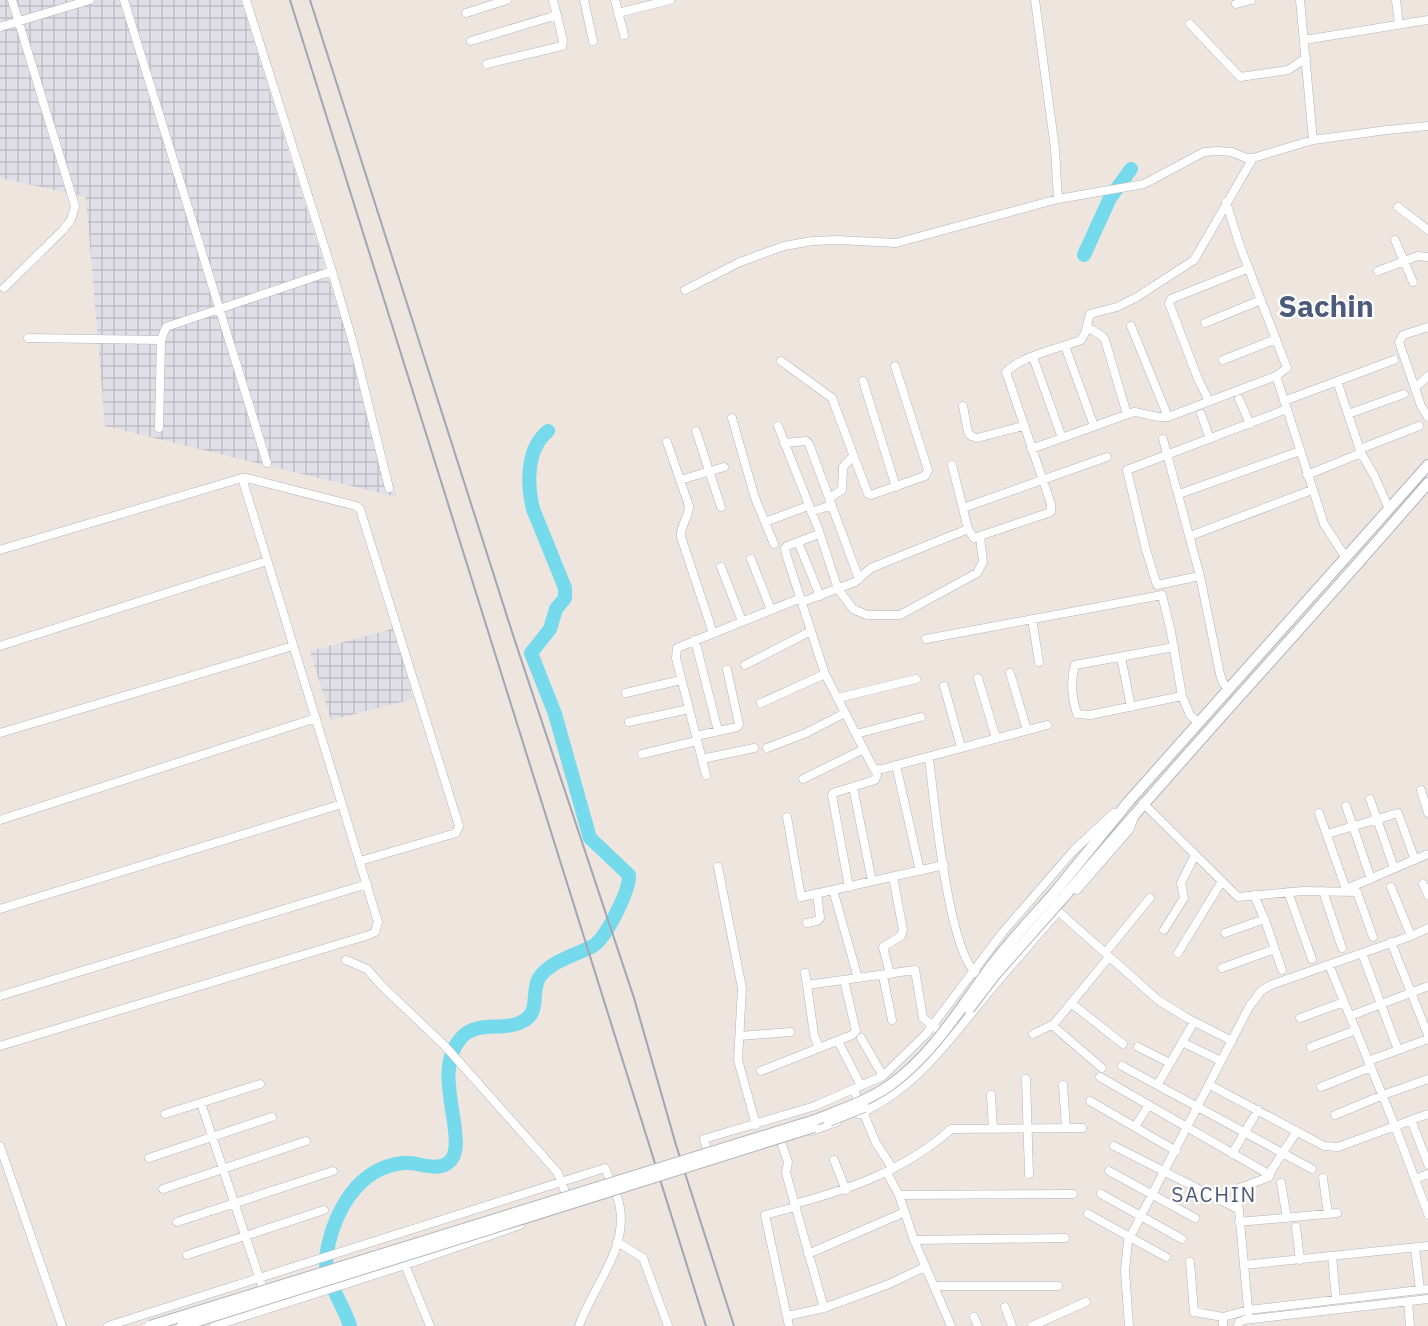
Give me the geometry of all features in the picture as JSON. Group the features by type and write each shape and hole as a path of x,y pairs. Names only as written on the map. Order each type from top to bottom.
{"main road":[{"path":"1137,803 1199,723 1428,465"},
{"path":"182,1326 790,1135 851,1113 898,1087 951,1034 995,975 1106,838 1228,710 1428,483"},
{"path":"1345,559 1354,568"},
{"path":"1294,616 1303,625"},
{"path":"1219,701 1228,710"},
{"path":"150,1326 814,1120 866,1099 889,1086 928,1051 992,965 1059,895"}],"street":[{"path":"4,288 62,231 71,220 75,206 12,0"},
{"path":"0,27 90,0"},
{"path":"124,0 267,463"},
{"path":"246,0 353,342 389,488"},
{"path":"466,13 507,0"},
{"path":"487,64 562,46 563,39 553,0"},
{"path":"584,0 593,41"},
{"path":"615,0 624,35"},
{"path":"618,13 670,0"},
{"path":"1035,0 1055,150 1058,199"},
{"path":"1236,4 1251,0"},
{"path":"1300,0 1313,140"},
{"path":"1396,0 1400,24"},
{"path":"471,41 557,15"},
{"path":"1304,40 1428,20"},
{"path":"1190,24 1240,77 1288,70 1306,58"},
{"path":"685,290 740,262 784,246 812,241 837,240 896,243 1058,199 1144,184 1204,152 1225,152 1253,158 1313,140 1428,126"},
{"path":"952,465 968,529 974,538 1051,512 1052,504 1006,372 1010,367 1033,357 1081,340 1090,314 1117,307 1137,297 1194,260 1253,158"},
{"path":"1031,448 1134,412 1146,413 1158,418 1168,417 1276,376 1287,368 1226,202"},
{"path":"1398,207 1428,230"},
{"path":"1395,240 1413,282"},
{"path":"1378,271 1418,255 1428,257"},
{"path":"1209,401 1168,303 1171,299 1249,268"},
{"path":"159,428 161,340 166,327 332,272"},
{"path":"1205,323 1261,300"},
{"path":"1131,326 1168,417"},
{"path":"1087,327 1105,340 1127,414"},
{"path":"1428,327 1403,335 1399,342 1421,406 1428,417"},
{"path":"28,338 161,340"},
{"path":"1223,360 1276,339"},
{"path":"1065,346 1094,426"},
{"path":"1033,357 1062,438"},
{"path":"1199,723 1190,715 1182,696 1162,595 1146,550 1126,470 1250,424 1337,381 1394,360"},
{"path":"781,361 832,398 868,494 875,495 924,476 928,470 895,366"},
{"path":"1276,376 1324,524 1345,559"},
{"path":"1415,388 1428,376"},
{"path":"863,381 897,487"},
{"path":"1337,381 1360,451 1389,509"},
{"path":"1348,414 1404,394"},
{"path":"1239,399 1250,424"},
{"path":"963,406 968,432 977,438 1023,426"},
{"path":"1201,414 1210,439"},
{"path":"732,418 755,498 774,544"},
{"path":"778,426 838,588 853,609 867,615 900,615 977,573 983,562 980,537"},
{"path":"1307,475 1419,426"},
{"path":"696,431 721,507"},
{"path":"1163,439 1200,576 1220,674 1223,683 1229,689"},
{"path":"784,443 806,441 859,579"},
{"path":"667,442 689,506 681,537 713,633"},
{"path":"1179,494 1300,451"},
{"path":"765,522 830,502 844,486 843,467 853,456"},
{"path":"963,508 1107,457"},
{"path":"680,480 724,467"},
{"path":"0,1046 375,932 378,922 367,884 242,478"},
{"path":"0,550 242,478 356,506 360,509 459,826 456,833 360,861"},
{"path":"1190,536 1312,489"},
{"path":"706,775 675,652 682,645 771,610 820,596 855,582 871,568 968,529"},
{"path":"819,534 787,546 785,550 825,674 875,771 1047,725"},
{"path":"798,542 820,596"},
{"path":"751,559 771,610"},
{"path":"0,646 267,561"},
{"path":"722,567 742,621"},
{"path":"1159,585 1200,576"},
{"path":"926,639 1162,595"},
{"path":"1032,620 1040,662"},
{"path":"745,665 810,631"},
{"path":"695,640 718,731"},
{"path":"0,733 293,645"},
{"path":"1174,647 1076,665 1072,675 1073,701 1077,714 1090,715 1182,696"},
{"path":"1121,657 1131,707"},
{"path":"642,754 737,727 739,724 727,670"},
{"path":"1010,673 1027,730"},
{"path":"761,703 825,674"},
{"path":"978,678 996,738"},
{"path":"838,698 916,679"},
{"path":"626,693 681,680"},
{"path":"944,686 961,747"},
{"path":"629,722 689,709"},
{"path":"767,748 806,734 846,713"},
{"path":"856,734 921,717"},
{"path":"0,820 316,718"},
{"path":"702,759 754,748"},
{"path":"803,779 864,749"},
{"path":"929,758 944,865 958,942 964,958 973,971 994,986"},
{"path":"896,765 920,871"},
{"path":"849,886 832,795 875,780 879,770"},
{"path":"853,787 872,882"},
{"path":"1421,790 1428,813"},
{"path":"1370,799 1394,868"},
{"path":"1137,803 1238,897 1288,892 1343,890 1357,892 1373,937"},
{"path":"1137,803 1134,823 1130,830 1058,911 923,1072 899,1091 862,1113 781,1142 711,1161 704,1139 815,1106 883,1076 933,1026 1003,932 1074,850 1137,803"},
{"path":"0,909 342,804"},
{"path":"1346,806 1371,879"},
{"path":"1327,834 1395,812 1400,815 1415,860"},
{"path":"1319,813 1343,890"},
{"path":"787,817 801,897 944,865"},
{"path":"1343,890 1428,854"},
{"path":"1164,930 1184,898 1181,883 1195,855"},
{"path":"718,867 742,988 739,1066 756,1125"},
{"path":"892,1020 883,947 901,936 903,930 893,877"},
{"path":"1178,953 1222,881"},
{"path":"0,996 367,884"},
{"path":"1423,884 1428,895"},
{"path":"1391,887 1411,936"},
{"path":"833,890 858,978"},
{"path":"1323,891 1342,948"},
{"path":"1288,892 1312,959"},
{"path":"807,923 820,918 817,893"},
{"path":"1254,895 1265,919 1282,970"},
{"path":"1034,1034 1052,1025 1071,1003 1150,898"},
{"path":"1058,911 1158,1000 1232,1041"},
{"path":"1225,933 1265,919"},
{"path":"1129,1326 1125,1271 1130,1237 1249,1007 1260,991 1270,985 1428,928"},
{"path":"1321,1087 1428,1037 1391,942"},
{"path":"1222,968 1275,950"},
{"path":"1362,953 1398,1050"},
{"path":"346,960 367,969 445,1046 558,1173 570,1207"},
{"path":"1329,965 1383,1095 1428,1214"},
{"path":"807,985 915,970 923,1018 951,1040"},
{"path":"805,973 814,1035 819,1048"},
{"path":"762,1071 838,1041 856,1031 844,980"},
{"path":"1350,1016 1426,987"},
{"path":"1300,1018 1344,1002"},
{"path":"1071,1003 1123,1044"},
{"path":"1158,1084 1194,1022"},
{"path":"1052,1025 1102,1068"},
{"path":"1311,1047 1356,1030"},
{"path":"740,1036 790,1032"},
{"path":"861,1038 883,1076"},
{"path":"838,1041 857,1088 862,1113 890,1171 914,1240 951,1326"},
{"path":"1182,1042 1221,1061"},
{"path":"1138,1047 1170,1063"},
{"path":"1122,1066 1312,1169"},
{"path":"1100,1077 1269,1174"},
{"path":"1026,1079 1029,1174"},
{"path":"1335,1115 1428,1079"},
{"path":"165,1114 260,1084"},
{"path":"1063,1085 1066,1128"},
{"path":"1210,1085 1324,1146 1331,1147 1338,1147 1428,1114"},
{"path":"991,1095 993,1129"},
{"path":"1090,1101 1176,1151"},
{"path":"201,1103 270,1308"},
{"path":"1135,1127 1148,1106"},
{"path":"1232,1154 1258,1110"},
{"path":"149,1158 272,1117"},
{"path":"1411,1120 1428,1164"},
{"path":"789,1326 765,1215 846,1190 890,1171 940,1139 951,1129 1082,1128"},
{"path":"1249,1319 1237,1189 1269,1177 1297,1131"},
{"path":"163,1189 306,1141"},
{"path":"781,1142 788,1162 786,1173 824,1308"},
{"path":"0,1146 62,1326"},
{"path":"1114,1146 1238,1209"},
{"path":"834,1160 846,1190"},
{"path":"108,1326 605,1168 620,1206 621,1230 579,1326"},
{"path":"177,1222 333,1171"},
{"path":"1109,1171 1195,1218"},
{"path":"1415,1179 1428,1174"},
{"path":"0,1179 10,1176"},
{"path":"1323,1178 1328,1214"},
{"path":"1281,1183 1287,1218"},
{"path":"214,1326 405,1265 615,1193"},
{"path":"899,1195 1073,1194"},
{"path":"1101,1194 1182,1239"},
{"path":"187,1255 324,1210"},
{"path":"808,1254 905,1212"},
{"path":"1239,1222 1337,1213"},
{"path":"1088,1214 1166,1257"},
{"path":"1296,1227 1300,1260"},
{"path":"914,1240 1065,1238"},
{"path":"617,1242 643,1258 668,1326"},
{"path":"1244,1265 1428,1246"},
{"path":"1190,1262 1194,1312 1223,1322 1248,1310 1424,1290 1415,1248"},
{"path":"1332,1256 1336,1299"},
{"path":"405,1265 430,1326"},
{"path":"787,1316 824,1308 889,1284 925,1267"},
{"path":"934,1286 1058,1286"},
{"path":"1238,1326 1241,1320 1428,1299"},
{"path":"1408,1301 1410,1326"},
{"path":"1032,1326 1046,1323 1086,1302"},
{"path":"1005,1307 1012,1326"},
{"path":"974,1317 978,1326"}],"shaded area":[{"path":"0,0 241,0 397,497 105,426 86,197 0,178"},
{"path":"396,628 413,699 331,720 310,651"}],"waterway":[{"path":"1084,255 1110,198 1131,169"},
{"path":"350,1326 332,1287 326,1262 332,1231 342,1207 357,1186 377,1171 389,1166 409,1163 437,1167 448,1163 453,1157 456,1144 449,1082 450,1059 454,1048 461,1038 475,1029 509,1026 530,1016 539,978 556,963 593,946 598,941 616,913 628,882 629,875 590,838 555,714 531,653 550,629 556,609 565,598 565,588 533,509 530,489 532,457 541,438 548,431"}],"railway":[{"path":"290,0 706,1326"},
{"path":"310,0 513,635 634,998 676,1145 734,1326"}],"district":[{"name":"Sachin","path":"1326,305"},
{"name":"SACHIN","path":"1214,1194"}]}
